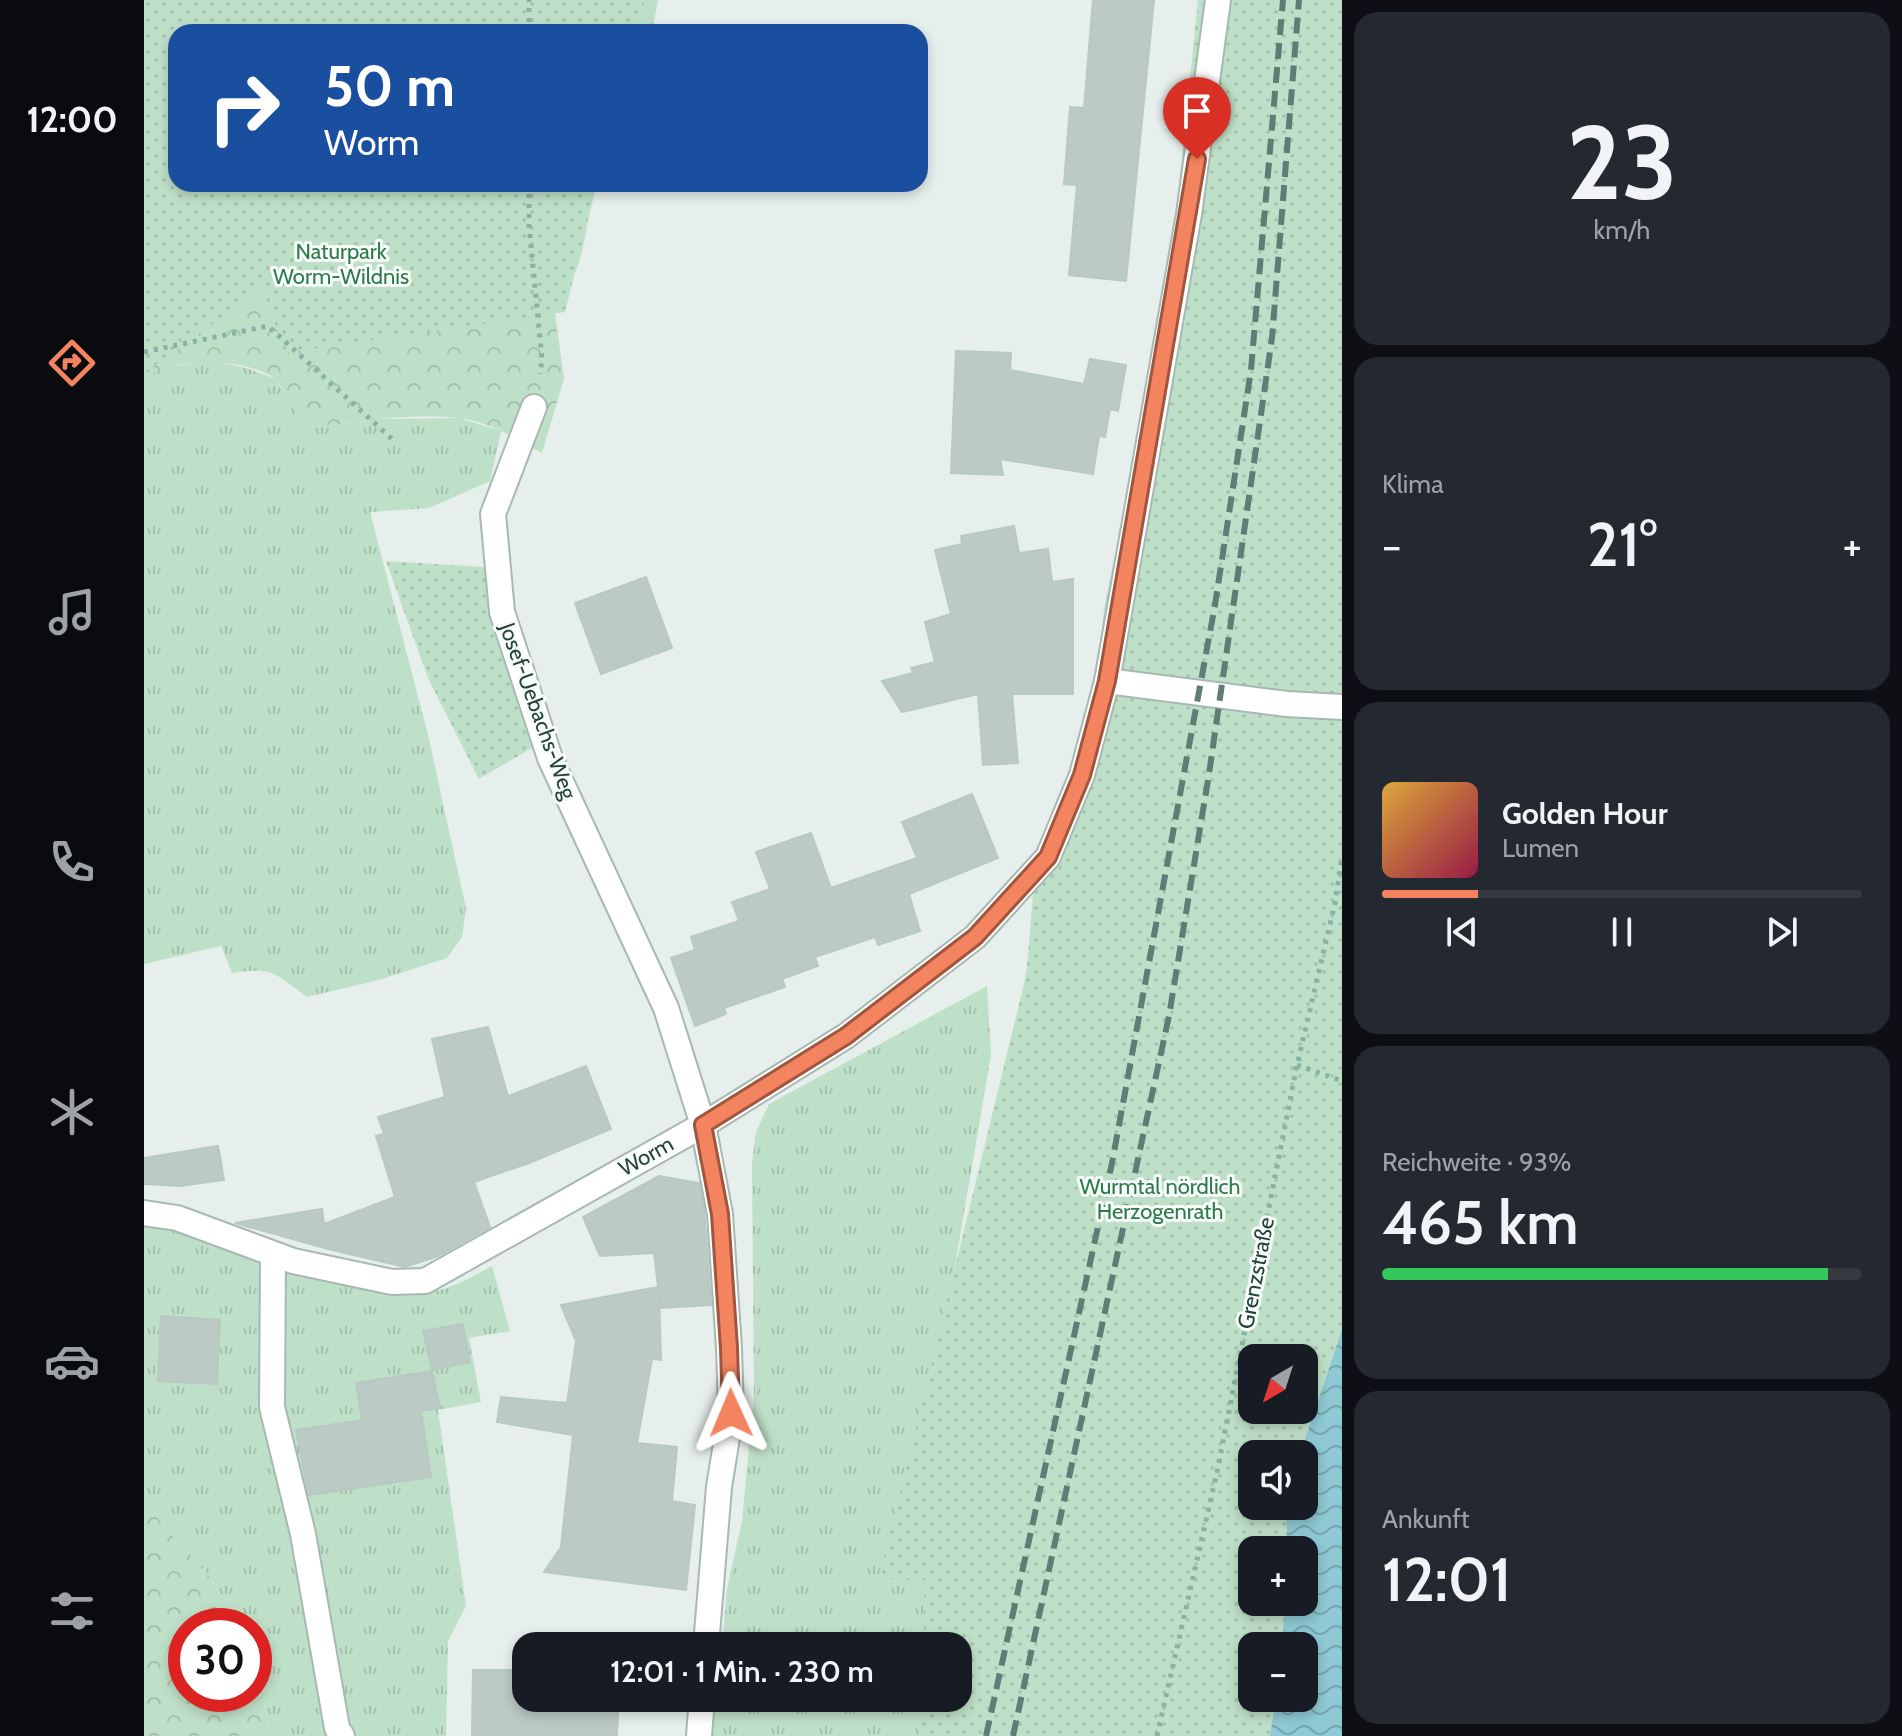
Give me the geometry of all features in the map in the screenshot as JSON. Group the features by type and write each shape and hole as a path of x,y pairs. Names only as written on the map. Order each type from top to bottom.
{"street":[{"name":"Worm","path":"144,1213 177,1218 293,1261 392,1282 425,1281 703,1125 846,1036 975,937 1048,857 1082,775 1107,681 1189,214 1218,0"},
{"name":"Josef-Uebachs-Weg","path":"534,407 493,514 502,612 550,758 666,1008 703,1125 720,1214 731,1413 719,1487 707,1632"},
{"path":"1107,681 1287,704 1342,707"},
{"path":"273,1254 272,1407 303,1534 337,1728 342,1736"},
{"path":"699,1736 701,1712"}],"path":[{"path":"529,0 529,24"},
{"path":"529,192 529,225 542,359 534,407"},
{"path":"144,352 268,326 392,439"},
{"name":"Grenzstraße","path":"1157,1736 1217,1472 1297,1065 1335,903 1342,857"},
{"path":"1297,1065 1342,1081"}],"green space":[{"name":"Naturpark Worm-Wildnis","path":"144,0 658,0 654,24 168,24 168,192 591,192 579,263 565,292 554,306 564,379 542,453 490,426 457,418 402,417 310,428 289,403 276,380 244,366 190,363 157,371 144,379"},
{"name":"Naturpark Worm-Wildnis","path":"144,0 645,0 638,24 168,24 168,192 595,192 565,312 285,353 263,288 144,373"},
{"name":"Wurmtal nördlich Herzogenrath","path":"1198,0 1342,0 1342,1421 1333,1736 920,1736 921,1712 972,1712 972,1632 923,1632 925,1580 879,1579 1023,988 1034,881 1072,776 1100,650 1104,609 1169,284"},
{"path":"210,360 247,368 276,379 288,401 310,428 380,419 459,418 501,431 490,481 429,508 370,512 428,735 466,908 462,937 447,958 379,980 307,997 273,974 257,971 232,973 221,946 144,964 144,379 157,369"},
{"path":"386,561 484,567 496,631 535,746 479,779 428,678"},
{"path":"987,986 991,1055 924,1447 936,1632 723,1632 727,1589 742,1521 754,1395 752,1164 756,1132 769,1104"},
{"path":"144,1210 407,1293 442,1289 492,1266 510,1331 469,1338 481,1402 438,1410 466,1606 448,1641 446,1736 269,1736 266,1712 272,1712 272,1608 229,1608 208,1575 159,1520 144,1490"},
{"path":"144,1490 159,1520 208,1575 229,1608 168,1608 168,1712 266,1712 269,1736 144,1736"},
{"path":"972,1706 1027,1736 712,1736 715,1712 972,1712"}],"water":[{"path":"1342,1330 1342,1736 1270,1736 1274,1712 1318,1712 1318,1632 1283,1632 1284,1616 1318,1616 1318,1536 1287,1536 1286,1520 1318,1520 1318,1440 1305,1440 1310,1424 1318,1424 1318,1401"}],"building":[{"path":"1093,0 1154,0 1126,281 1069,275 1077,185 1064,184 1070,107 1084,108"},
{"path":"956,351 1011,353 1010,370 1084,384 1090,359 1126,365 1118,411 1110,409 1105,437 1099,436 1093,474 1000,459 1003,475 951,473"},
{"path":"1014,526 1019,553 1048,549 1052,582 1073,579 1073,694 1012,694 1018,763 983,765 978,694 902,712 882,681 913,673 911,668 935,662 925,622 951,614 935,550 962,544 961,536"},
{"path":"646,577 672,648 601,674 575,603"},
{"path":"972,794 998,858 909,894 920,931 878,945 875,937 815,957 818,966 782,979 785,987 724,1008 726,1014 695,1026 671,958 695,950 691,937 739,921 732,902 770,889 756,852 811,833 831,888 917,858 902,822"},
{"path":"488,1027 508,1096 586,1066 611,1129 474,1182 490,1227 438,1256 405,1267 235,1223 322,1209 324,1224 395,1197 376,1136 384,1134 378,1117 445,1097 432,1039"},
{"path":"218,1146 224,1180 180,1186 144,1184 144,1158"},
{"path":"659,1176 699,1183 704,1209 711,1305 661,1308 659,1294 661,1360 652,1359 637,1443 677,1447 672,1501 695,1505 686,1590 544,1572 561,1547 573,1435 497,1422 501,1397 567,1403 576,1341 561,1305 658,1287 654,1253 600,1256 583,1217"},
{"path":"161,1316 220,1320 217,1384 158,1381"},
{"path":"463,1324 470,1362 432,1370 423,1331"},
{"path":"432,1371 440,1408 421,1411 431,1477 309,1495 296,1430 362,1420 356,1383"},
{"path":"473,1670 512,1670 512,1712 618,1712 617,1736 472,1736"}],"railway":[{"path":"986,1736 1112,1163 1215,605 1251,370 1283,0"},
{"path":"1013,1736 1169,1016 1209,774 1272,338 1299,0"}],"route":[{"path":"731,1413 720,1214 703,1125 846,1036 975,937 1048,857 1082,775 1107,681 1197,159"}]}
